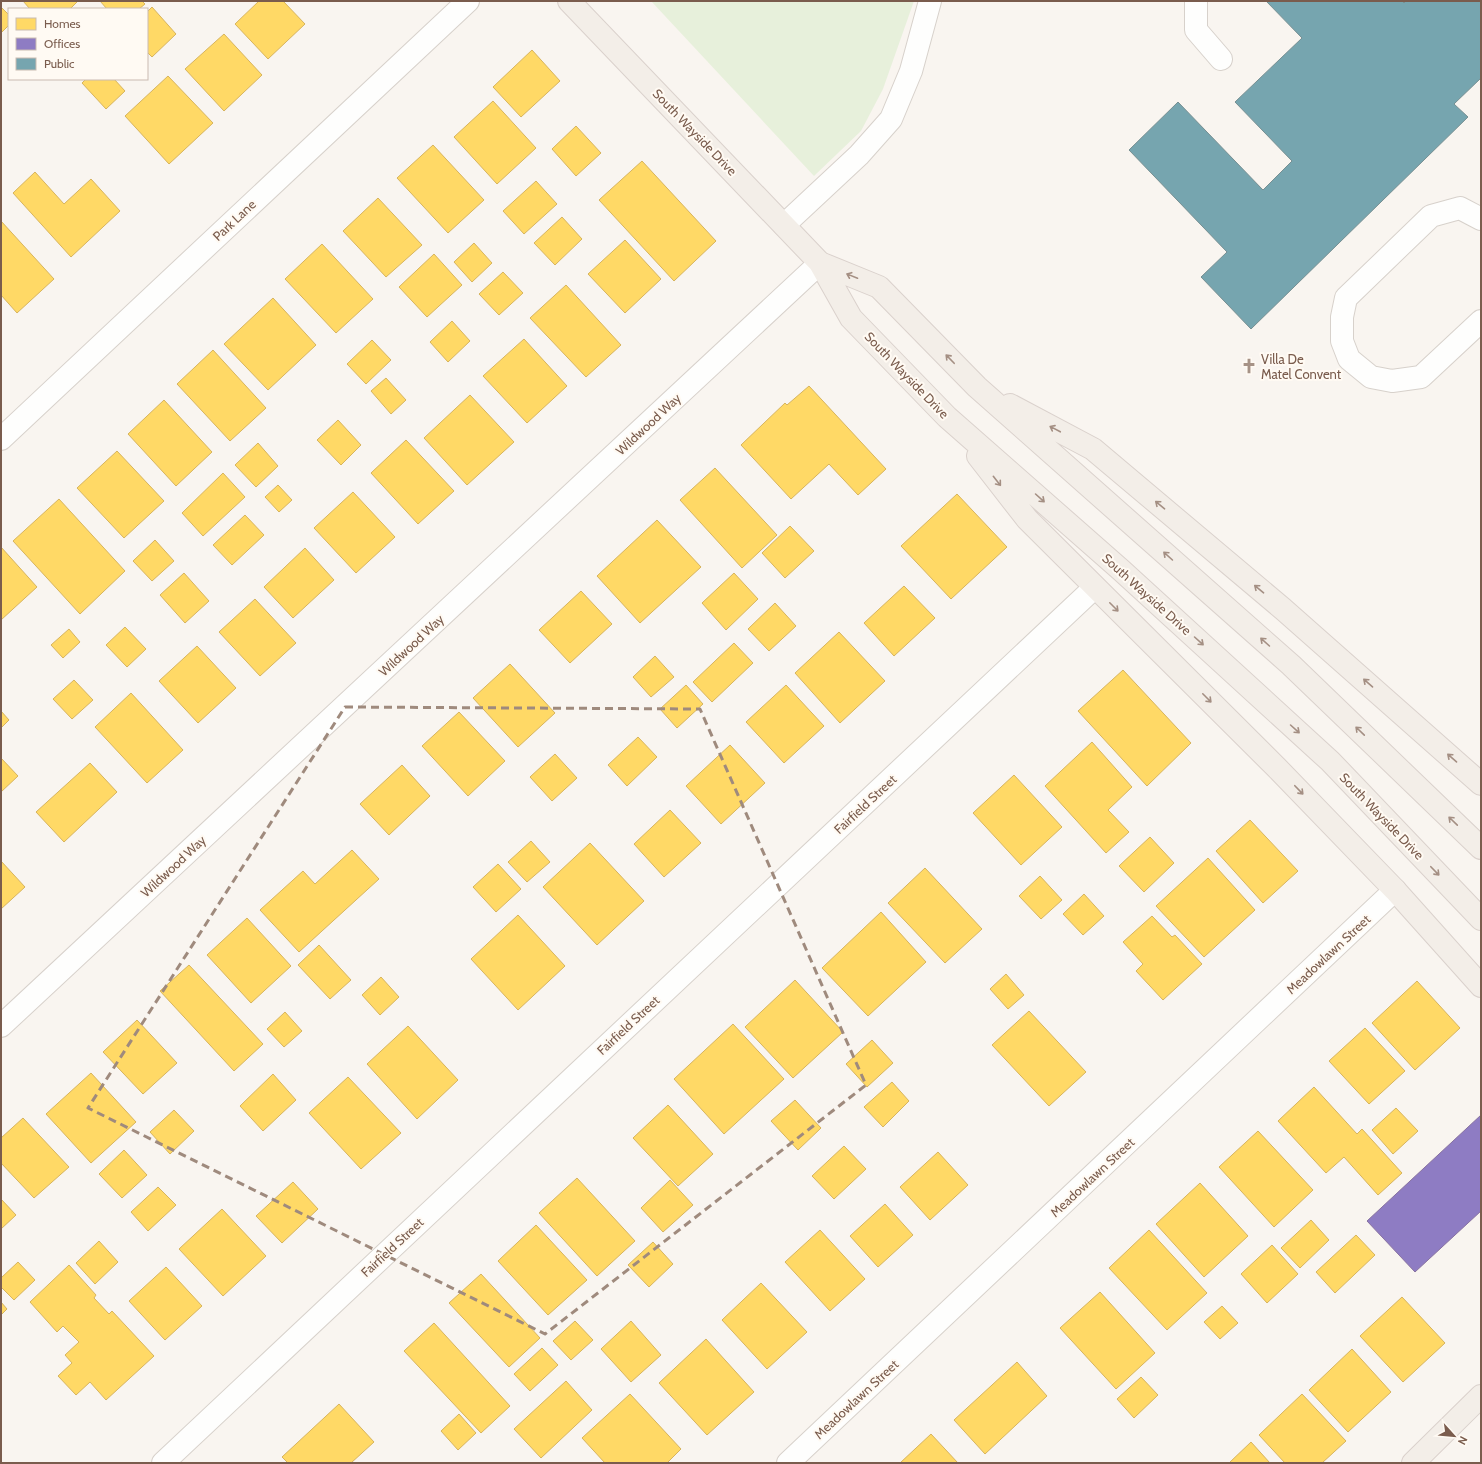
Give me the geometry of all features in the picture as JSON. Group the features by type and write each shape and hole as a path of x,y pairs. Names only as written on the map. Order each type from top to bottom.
{"main road":[{"name":"South Wayside Drive","path":"569,1 820,263 851,318 947,417 1121,570 1330,761 1481,920"},
{"name":"South Wayside Drive","path":"820,263 879,286 977,387 1291,665 1481,848"},
{"path":"977,387 1093,449 1283,609 1481,784"},
{"path":"947,417 1027,520 1276,767 1395,890 1481,986"},
{"path":"1413,1463 1481,1396"}],"street":[{"name":"Park Lane","path":"1,439 468,1"},
{"path":"784,225 859,155 890,119 910,71 930,1"},
{"path":"1196,1 1196,30 1221,59"},
{"path":"1481,219 1460,208 1431,216 1346,298 1342,317 1342,341 1349,359 1371,377 1392,381 1421,377 1481,321"},
{"name":"Wildwood Way","path":"1,1026 820,263"},
{"name":"Fairfield Street","path":"162,1463 1094,588"},
{"name":"Meadowlawn Street","path":"788,1463 1395,890"}],"highlighted area":[{"path":"345,707 700,709 866,1085 545,1334 88,1108"}],"green space":[{"path":"651,1 914,1 883,89 861,131 814,176"}],"building: Homes":[{"path":"23,1 78,1 71,8 29,8"},
{"path":"100,1 142,1 145,4 140,8 106,8"},
{"path":"259,1 283,1 305,24 268,59 235,24"},
{"path":"1,7 8,14 8,26 1,33"},
{"path":"152,7 176,34 152,57 148,53 148,11"},
{"path":"224,34 262,75 224,111 185,69"},
{"path":"532,50 560,81 521,117 493,87"},
{"path":"168,76 213,123 169,164 125,116"},
{"path":"85,80 115,80 125,91 106,109 82,83"},
{"path":"493,101 536,148 497,184 454,137"},
{"path":"576,126 601,153 576,176 552,149"},
{"path":"433,145 484,200 448,233 397,178"},
{"path":"642,161 716,241 674,281 599,200"},
{"path":"35,172 64,204 91,179 120,211 71,257 13,193"},
{"path":"536,181 557,204 524,234 503,211"},
{"path":"378,198 422,245 386,277 343,231"},
{"path":"562,217 582,239 555,265 534,243"},
{"path":"1,221 54,279 17,313 1,295"},
{"path":"625,240 661,279 625,313 588,274"},
{"path":"474,243 492,263 472,282 454,262"},
{"path":"322,244 373,299 336,333 285,279"},
{"path":"434,254 462,285 427,317 399,287"},
{"path":"503,272 523,293 499,315 479,294"},
{"path":"566,285 621,345 586,377 530,318"},
{"path":"273,298 316,345 268,390 224,344"},
{"path":"452,321 470,341 448,362 430,342"},
{"path":"524,339 567,386 527,423 483,376"},
{"path":"372,340 391,360 366,384 347,364"},
{"path":"213,350 266,408 230,441 177,384"},
{"path":"386,378 406,400 391,414 371,391"},
{"path":"809,386 886,469 858,495 829,464 791,499 741,445 785,403 787,405"},
{"path":"470,395 514,442 467,485 424,438"},
{"path":"164,400 212,452 176,486 128,434"},
{"path":"338,420 361,445 341,465 317,440"},
{"path":"406,440 454,491 418,524 371,473"},
{"path":"258,443 278,466 256,487 235,465"},
{"path":"117,451 164,501 124,538 77,488"},
{"path":"715,468 777,535 742,568 680,500"},
{"path":"223,473 245,497 203,536 182,513"},
{"path":"278,485 292,500 279,512 265,497"},
{"path":"353,492 395,537 356,573 314,528"},
{"path":"957,494 1007,547 951,599 901,546"},
{"path":"59,499 125,571 80,614 13,541"},
{"path":"245,515 264,535 232,565 213,545"},
{"path":"657,520 701,567 640,623 597,576"},
{"path":"790,526 814,551 785,578 762,553"},
{"path":"155,540 174,561 152,581 133,561"},
{"path":"1,547 37,587 1,620"},
{"path":"305,548 334,580 293,618 264,587"},
{"path":"184,573 209,601 185,623 160,595"},
{"path":"734,573 758,599 726,630 702,603"},
{"path":"904,586 935,618 894,656 864,623"},
{"path":"581,591 612,624 570,663 539,630"},
{"path":"255,599 296,643 260,676 219,632"},
{"path":"775,603 796,626 769,651 748,629"},
{"path":"125,627 146,649 127,667 106,645"},
{"path":"69,629 80,642 63,658 51,645"},
{"path":"839,632 885,681 840,723 795,673"},
{"path":"734,643 753,663 712,702 693,682"},
{"path":"197,646 236,688 198,723 159,681"},
{"path":"655,656 674,677 651,697 633,677"},
{"path":"510,664 555,713 518,747 473,698"},
{"path":"1123,670 1191,743 1147,786 1078,711"},
{"path":"74,680 93,700 72,719 53,699"},
{"path":"686,685 703,704 677,728 660,709"},
{"path":"786,685 824,726 784,763 746,722"},
{"path":"131,693 183,750 147,783 95,727"},
{"path":"1,711 9,720 1,728"},
{"path":"459,712 505,761 468,796 422,746"},
{"path":"638,737 657,757 627,786 608,765"},
{"path":"1092,742 1132,787 1108,810 1129,832 1106,853 1045,786"},
{"path":"730,745 765,783 721,824 686,786"},
{"path":"555,754 577,778 552,801 530,777"},
{"path":"1,758 18,776 1,792"},
{"path":"90,763 117,792 64,842 36,812"},
{"path":"402,765 430,796 389,835 360,804"},
{"path":"1014,775 1062,827 1021,865 973,813"},
{"path":"670,810 701,843 664,877 634,844"},
{"path":"1250,820 1298,871 1263,903 1216,851"},
{"path":"1150,837 1174,863 1144,892 1119,866"},
{"path":"531,841 550,862 527,882 508,862"},
{"path":"590,843 644,901 597,945 543,887"},
{"path":"352,850 379,879 299,952 260,910 303,871 315,884"},
{"path":"1208,858 1255,910 1204,957 1156,906"},
{"path":"1,861 25,887 1,909"},
{"path":"498,864 521,889 496,912 473,887"},
{"path":"925,868 982,929 945,963 888,903"},
{"path":"1040,876 1062,900 1041,919 1019,896"},
{"path":"1084,894 1104,916 1083,935 1063,914"},
{"path":"881,912 926,962 868,1016 822,968"},
{"path":"518,915 565,966 518,1010 471,959"},
{"path":"1152,916 1172,937 1175,935 1202,964 1163,1000 1136,971 1143,964 1123,942"},
{"path":"247,918 291,966 251,1003 207,955"},
{"path":"319,945 351,980 330,999 298,965"},
{"path":"189,965 263,1044 234,1071 160,991"},
{"path":"1006,974 1024,995 1008,1009 990,989"},
{"path":"381,977 399,997 380,1015 362,995"},
{"path":"795,980 843,1032 793,1078 745,1027"},
{"path":"1417,981 1460,1028 1415,1070 1372,1023"},
{"path":"1029,1011 1086,1072 1049,1106 992,1045"},
{"path":"285,1012 302,1031 284,1047 267,1029"},
{"path":"137,1020 177,1063 143,1094 103,1052"},
{"path":"733,1024 784,1079 724,1134 674,1079"},
{"path":"408,1026 458,1080 417,1119 367,1064"},
{"path":"1365,1028 1405,1071 1369,1104 1329,1061"},
{"path":"872,1040 893,1063 867,1087 846,1064"},
{"path":"91,1073 136,1122 91,1163 46,1114"},
{"path":"273,1074 296,1100 263,1131 240,1106"},
{"path":"348,1077 401,1133 361,1169 309,1113"},
{"path":"892,1082 909,1101 883,1127 864,1107"},
{"path":"1314,1087 1357,1134 1362,1129 1402,1173 1378,1195 1344,1157 1326,1173 1278,1121"},
{"path":"795,1100 821,1128 798,1150 771,1121"},
{"path":"668,1105 713,1154 678,1186 633,1138"},
{"path":"1396,1108 1418,1131 1393,1154 1372,1130"},
{"path":"174,1110 194,1131 170,1154 150,1132"},
{"path":"23,1118 69,1167 34,1198 1,1163 1,1138"},
{"path":"1258,1131 1313,1190 1274,1227 1219,1167"},
{"path":"844,1146 866,1169 834,1199 812,1176"},
{"path":"124,1150 147,1175 122,1198 99,1174"},
{"path":"938,1152 968,1185 930,1220 900,1187"},
{"path":"577,1178 635,1241 597,1276 539,1213"},
{"path":"670,1180 693,1205 663,1232 641,1208"},
{"path":"293,1182 318,1209 282,1243 256,1216"},
{"path":"1200,1183 1248,1236 1204,1277 1156,1224"},
{"path":"158,1187 176,1205 148,1231 131,1212"},
{"path":"1,1199 16,1215 1,1229"},
{"path":"885,1204 913,1235 878,1267 850,1236"},
{"path":"222,1209 266,1256 223,1296 179,1249"},
{"path":"1311,1220 1329,1240 1300,1268 1281,1248"},
{"path":"536,1225 587,1280 548,1315 498,1261"},
{"path":"820,1230 865,1279 830,1311 785,1262"},
{"path":"1149,1230 1207,1293 1167,1330 1109,1268"},
{"path":"1356,1235 1375,1255 1335,1293 1316,1272"},
{"path":"99,1241 118,1262 95,1284 76,1263"},
{"path":"653,1242 673,1264 649,1287 628,1265"},
{"path":"1272,1245 1298,1274 1267,1303 1241,1274"},
{"path":"18,1262 35,1280 14,1300 1,1287 1,1278"},
{"path":"69,1265 96,1295 94,1298 109,1314 112,1311 154,1356 106,1400 90,1382 76,1395 58,1376 72,1363 65,1355 79,1342 63,1326 57,1332 30,1302"},
{"path":"166,1267 202,1306 165,1340 129,1301"},
{"path":"481,1274 540,1338 509,1367 449,1303"},
{"path":"761,1283 807,1332 767,1369 722,1320"},
{"path":"1100,1292 1155,1353 1116,1389 1060,1328"},
{"path":"1402,1297 1445,1343 1403,1382 1360,1336"},
{"path":"1,1302 7,1309 1,1315"},
{"path":"1222,1306 1238,1323 1220,1339 1204,1322"},
{"path":"575,1321 593,1340 571,1360 553,1341"},
{"path":"631,1321 661,1355 631,1382 601,1349"},
{"path":"434,1323 510,1406 481,1433 404,1351"},
{"path":"706,1339 754,1392 707,1435 659,1383"},
{"path":"542,1348 558,1365 530,1391 514,1374"},
{"path":"1352,1349 1391,1392 1348,1432 1309,1390"},
{"path":"1017,1362 1047,1396 985,1454 954,1420"},
{"path":"1141,1377 1158,1395 1134,1418 1117,1399"},
{"path":"566,1381 592,1410 541,1458 514,1429"},
{"path":"630,1394 681,1449 667,1463 605,1463 582,1438"},
{"path":"1302,1394 1346,1441 1322,1463 1285,1463 1259,1435"},
{"path":"339,1404 374,1442 351,1463 288,1463 282,1457"},
{"path":"459,1414 476,1433 458,1450 441,1431"},
{"path":"931,1434 958,1463 900,1463"},
{"path":"1251,1442 1270,1463 1229,1463"}],"building: Offices":[{"path":"1481,1115 1481,1211 1415,1272 1367,1221"}],"building: Public":[{"path":"1266,1 1402,1 1404,3 1406,1 1481,1 1481,78 1454,104 1468,117 1251,329 1201,277 1227,252 1129,150 1178,102 1263,190 1292,161 1235,102 1302,38"}],"place":[{"name":"Villa De Matel Convent","path":"1249,366"}]}
